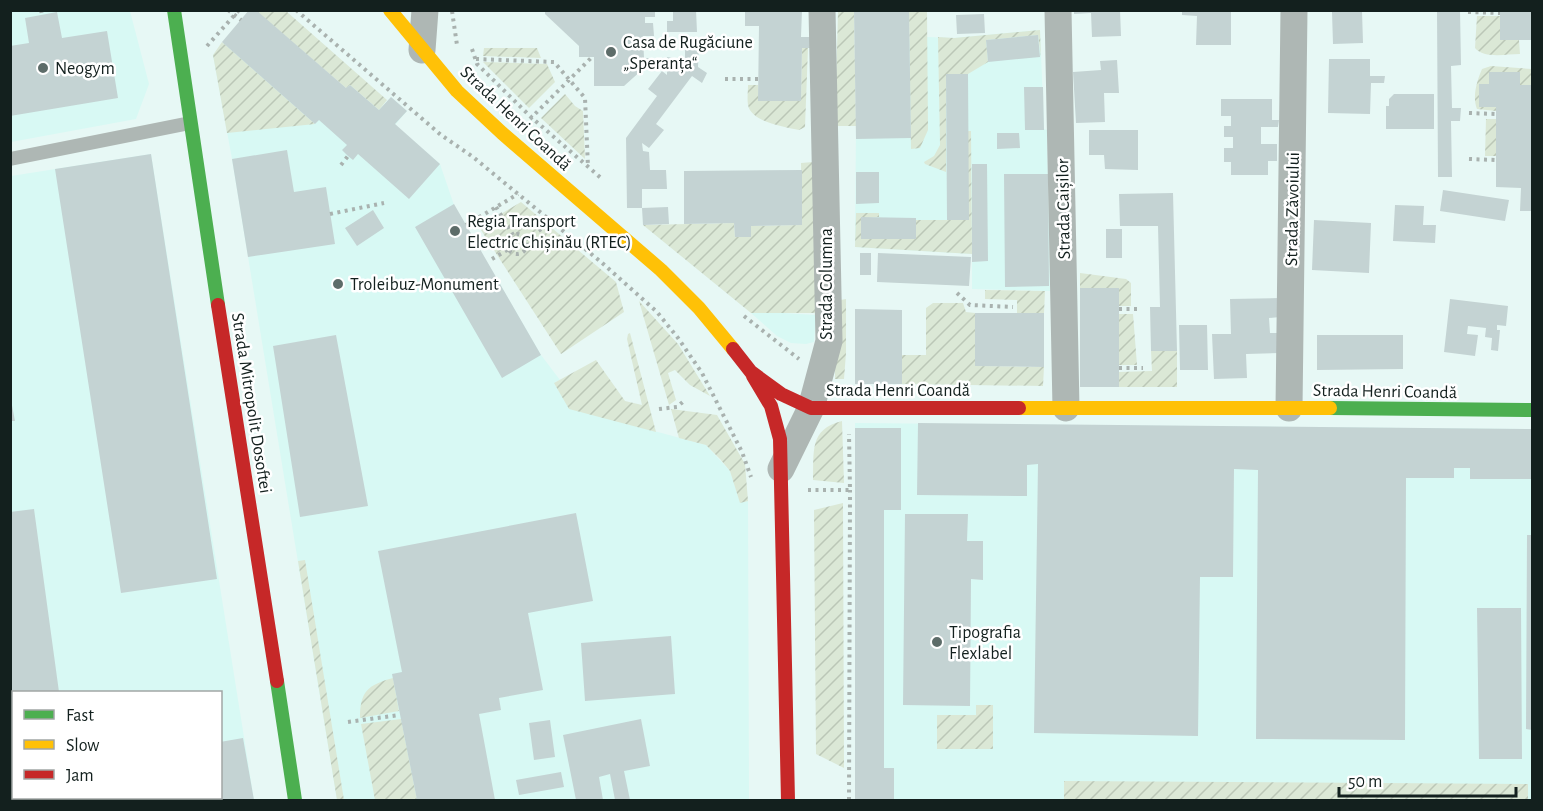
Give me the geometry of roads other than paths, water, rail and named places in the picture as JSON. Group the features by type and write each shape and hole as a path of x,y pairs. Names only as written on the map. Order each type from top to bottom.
{"street":[{"name":"Strada Mitropolit Dosoftei","path":"174,10 296,801"},
{"name":"Strada Henri Coandă","path":"390,10 457,91 502,133 661,270 699,308 751,372 781,394 811,408 1533,410"},
{"path":"422,50 425,10"},
{"name":"Strada Columna","path":"788,801 781,480 811,408 829,341 822,10"},
{"name":"Strada Caișilor","path":"1058,10 1066,408"},
{"name":"Strada Zăvoiului","path":"1289,408 1294,10"},
{"path":"751,372 771,406 780,440 781,480"}],"lane":[{"path":"10,159 190,123"}],"place":[{"name":"Casa de Rugăciune „Speranța“","path":"611,52"},
{"name":"Neogym","path":"43,68"},
{"name":"Regia Transport Electric Chișinău (RTEC)","path":"455,231"},
{"name":"Troleibuz-Monument","path":"338,284"},
{"name":"Tipografia Flexlabel","path":"937,642"}]}
